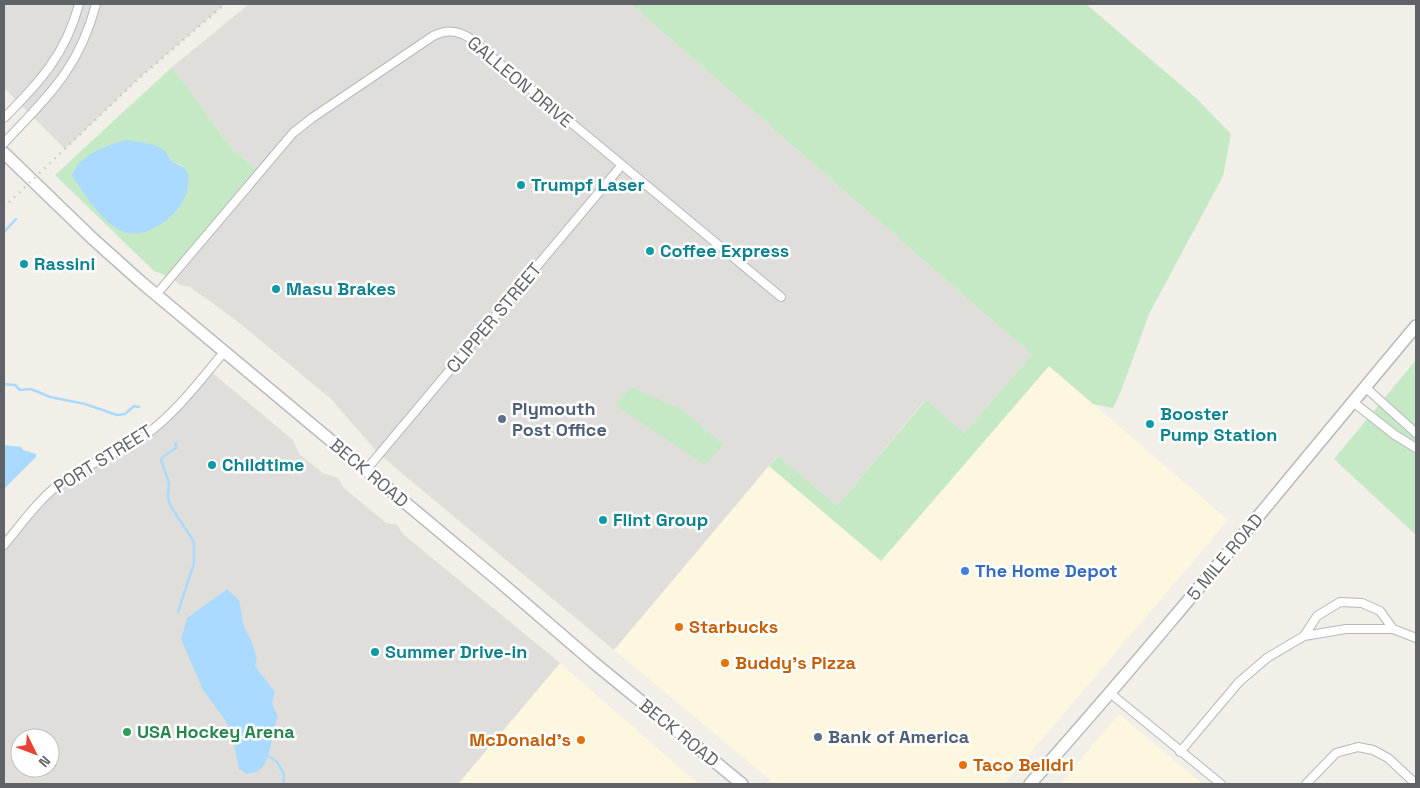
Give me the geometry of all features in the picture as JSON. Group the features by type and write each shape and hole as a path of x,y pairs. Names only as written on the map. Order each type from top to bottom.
{"main road":[{"name":"BECK ROAD","path":"4,153 93,239 156,295 593,662 742,784"},
{"name":"5 MILE ROAD","path":"1030,784 1110,693 1416,326"}],"street":[{"path":"4,118 53,64 65,42 79,4"},
{"path":"4,142 49,95 68,70 78,53 90,25 96,4"},
{"name":"GALLEON DRIVE","path":"156,295 293,133 312,118 433,36 441,32 455,32 468,37 781,297"},
{"path":"36,84 49,95"},
{"name":"CLIPPER STREET","path":"366,470 622,166"},
{"name":"PORT STREET","path":"4,545 42,499 54,488 67,478 143,436 174,411 224,352"},
{"path":"1365,387 1416,433"},
{"path":"1353,402 1395,435 1416,448"},
{"path":"1304,636 1317,616 1340,602 1362,603 1380,611 1393,629"},
{"path":"1180,752 1239,682 1267,658 1304,636 1346,629 1393,629 1416,638"},
{"path":"1110,693 1221,784"},
{"path":"1306,784 1336,752 1358,747 1373,750 1388,758 1416,784"}],"shaded area":[{"path":"4,4 225,4 137,80 65,149 4,88"},
{"path":"249,4 631,4 1032,355 964,433 925,400 837,506 777,456 614,650 379,454 331,399 237,321 190,287 180,285 171,277 259,171 230,147 185,84 171,68"},
{"path":"1049,366 1228,520 1004,784 775,784 614,650 778,456 892,549"},
{"path":"209,370 293,440 299,454 323,473 338,478 344,488 386,523 397,525 404,535 560,663 458,784 4,784 4,545 54,488 143,436"},
{"path":"560,663 691,778 699,784 458,784"},
{"path":"1119,714 1202,784 1060,784"}],"green space":[{"path":"631,4 1086,4 1196,98 1231,134 1223,176 1149,314 1113,408 1093,404 1049,366 881,561 769,466 778,456 837,506 926,400 964,433 1032,355"},
{"path":"171,68 185,84 230,147 259,171 171,277 154,271 55,175","holes":["163,150 172,161 183,166 113,226 89,200"]},
{"path":"1416,360 1416,535 1334,459"},
{"path":"631,387 684,411 723,445 705,465 615,405"}],"water":[{"path":"127,140 146,143 160,148 165,151 171,160 187,171 188,176 186,195 174,213 155,228 134,234 116,228 102,216 72,176 80,162 87,157 112,144"},
{"path":"4,445 21,447 23,450 36,454 36,457 4,489"},
{"path":"227,589 239,600 244,627 257,658 255,666 275,692 272,703 278,717 269,754 263,767 254,773 246,774 239,769 232,736 226,721 203,690 181,639 187,618"}],"waterway":[{"path":"4,232 16,219"},
{"path":"4,384 15,385 20,390 31,389 50,397 85,404 117,415 125,414 134,406 139,407"},
{"path":"176,443 176,448 161,460 169,483 168,498 170,505 194,542 194,563 178,612"},
{"path":"265,754 277,762 284,774 283,784"}],"railway":[{"path":"4,207 137,80 225,4"}],"place":[{"name":"Trumpf Laser","path":"521,185"},
{"name":"Coffee Express","path":"650,251"},
{"name":"Rassini","path":"24,264"},
{"name":"Masu Brakes","path":"276,289"},
{"name":"Plymouth Post Office","path":"502,419"},
{"name":"Booster Pump Station","path":"1150,424"},
{"name":"Childtime","path":"212,465"},
{"name":"Flint Group","path":"603,520"},
{"name":"The Home Depot","path":"965,571"},
{"name":"Starbucks","path":"679,627"},
{"name":"Summer Drive-in","path":"375,652"},
{"name":"Buddy's Pizza","path":"725,663"},
{"name":"USA Hockey Arena","path":"127,732"},
{"name":"Bank of America","path":"818,737"},
{"name":"McDonald's","path":"581,740"},
{"name":"Taco Belldri","path":"963,765"}]}
